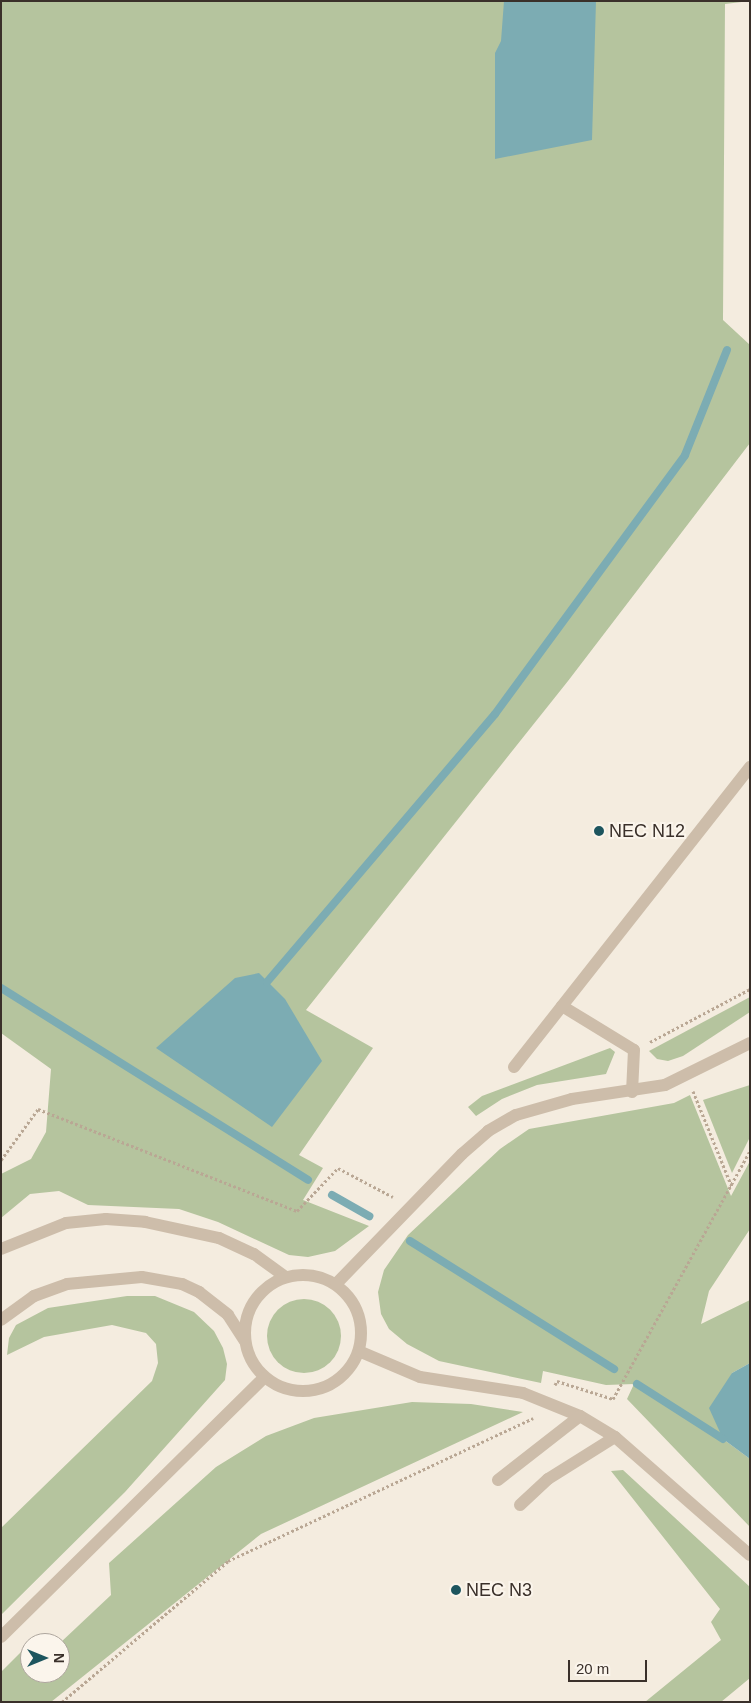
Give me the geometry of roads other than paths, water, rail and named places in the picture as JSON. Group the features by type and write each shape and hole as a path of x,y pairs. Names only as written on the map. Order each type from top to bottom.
{"street":[{"path":"514,1067 750,767"},
{"path":"562,1006 634,1050 632,1092"},
{"path":"336,1284 488,1131 516,1115 572,1098 632,1092 687,1077 750,1043"},
{"path":"1,1249 66,1223 106,1219 145,1222 219,1238 254,1254 284,1276"},
{"path":"1,1320 34,1296 67,1284 142,1276 182,1284 200,1292 228,1315 244,1340 251,1361 264,1378 296,1391 316,1390 336,1380 360,1352 360,1322 353,1303 336,1284 306,1274 284,1276 255,1298 246,1317 244,1340"},
{"path":"360,1352 420,1377 479,1384 523,1393 580,1416 615,1437 750,1555"},
{"path":"1,1637 264,1378"},
{"path":"498,1480 580,1416"},
{"path":"520,1505 548,1479 615,1437"}],"water":[{"path":"504,1 596,1 592,140 495,159 495,53 501,41"},
{"path":"259,973 285,999 322,1061 272,1127 156,1048 235,978"},
{"path":"750,1363 750,1459 723,1439 709,1408 732,1373"}],"waterway":[{"path":"267,982 495,714 685,455 727,350"},
{"path":"1,988 308,1180"},
{"path":"332,1195 369,1216"},
{"path":"410,1241 614,1369"},
{"path":"637,1384 723,1439"}],"place":[{"name":"NEC N12","path":"599,831"},
{"name":"NEC N3","path":"456,1590"}]}
